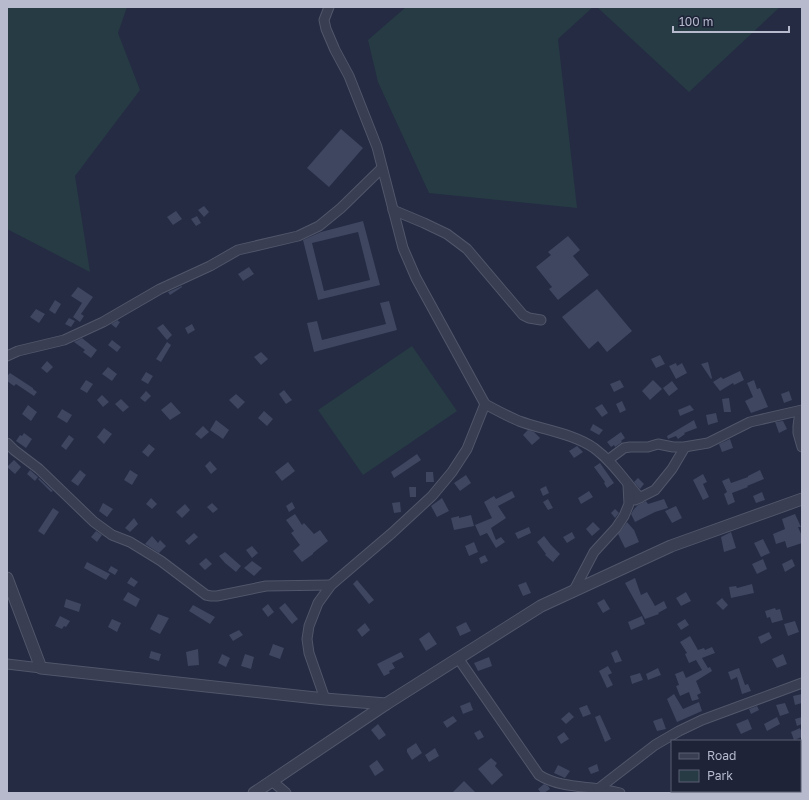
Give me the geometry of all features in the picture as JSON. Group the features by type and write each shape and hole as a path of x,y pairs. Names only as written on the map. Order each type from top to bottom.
{"street":[{"path":"330,7 324,20 326,29 349,76 377,147 403,248 416,278 486,404 518,420 565,435 584,442 594,448 608,460 628,486 640,498"},
{"path":"7,356 18,351 64,340 103,322 160,289 210,266 238,250 298,236 319,226 341,208 382,168"},
{"path":"393,210 429,225 446,234 467,249 523,315 529,318 541,320"},
{"path":"325,699 309,653 307,639 309,626 318,603 330,585 392,533 432,496 452,472 466,449 486,404"},
{"path":"608,460 624,448 648,447 658,444 673,447 685,447 708,443 750,422 801,410 798,433 802,448"},
{"path":"7,443 39,469 94,522 112,535 130,542 161,561 206,595 217,596 266,586 330,585"},
{"path":"629,504 655,490 672,469 685,447"},
{"path":"573,592 594,552 616,528 624,516 629,504 628,486"},
{"path":"254,793 386,704 542,606 671,546 802,499"},
{"path":"7,578 41,668"},
{"path":"458,658 539,775 547,780 559,784 620,793"},
{"path":"7,664 325,699 386,704"},
{"path":"598,789 655,745 679,731 702,720 802,683"},
{"path":"272,781 286,793"}],"green space":[{"path":"7,7 127,7 118,33 140,90 75,176 90,272 7,229"},
{"path":"406,7 593,7 558,39 577,208 429,193 378,82 368,40"},
{"path":"597,7 780,7 689,92"},
{"path":"412,346 457,411 363,475 318,410"}],"building":[{"path":"341,129 363,148 329,187 307,168"},
{"path":"204,206 209,212 204,217 198,210"},
{"path":"176,211 182,219 173,225 167,217"},
{"path":"197,216 201,223 196,226 191,219"},
{"path":"363,221 380,285 318,300 303,240 321,232","holes":["358,232 370,280 324,291 312,243"]},
{"path":"568,236 580,250 573,256 589,275 558,300 549,289 552,287 536,267 551,255 548,252"},
{"path":"249,267 254,274 243,281 238,274"},
{"path":"182,286 170,295 168,292"},
{"path":"78,287 93,297 81,314 84,316 80,322 73,317 82,303 71,296"},
{"path":"597,289 632,331 607,352 598,341 589,349 562,317"},
{"path":"55,300 61,304 55,314 49,310"},
{"path":"389,301 397,330 314,352 307,323 317,321 322,340 386,324 380,303"},
{"path":"36,309 45,314 39,323 30,317"},
{"path":"69,318 75,321 71,327 65,324"},
{"path":"118,320 120,322 116,328 111,324"},
{"path":"163,324 172,335 167,340 157,328"},
{"path":"192,324 195,330 188,334 185,328"},
{"path":"82,338 97,350 91,358 83,352 85,350 74,342"},
{"path":"112,340 121,347 117,352 108,345"},
{"path":"167,342 171,345 161,362 156,359"},
{"path":"261,352 268,359 261,365 254,357"},
{"path":"660,355 665,364 656,368 651,359"},
{"path":"47,361 53,367 47,373 41,368"},
{"path":"708,362 712,378 711,379 701,364"},
{"path":"676,363 677,366 682,363 687,373 676,379 669,366"},
{"path":"108,367 117,374 112,381 102,374"},
{"path":"740,371 744,380 734,385 733,383 720,391 713,382 721,377 723,379"},
{"path":"146,372 153,376 148,384 141,380"},
{"path":"10,373 33,388 37,392 34,396 16,384 14,386 7,381 7,376"},
{"path":"86,380 93,384 87,393 80,389"},
{"path":"620,380 624,387 614,392 610,384"},
{"path":"653,380 662,389 650,400 642,391"},
{"path":"754,380 757,389 760,388 768,407 751,413 745,401 753,397 747,383"},
{"path":"672,381 678,389 669,396 663,388"},
{"path":"284,390 292,400 286,404 279,394"},
{"path":"146,391 151,396 145,402 140,398"},
{"path":"789,391 792,400 784,403 781,394"},
{"path":"236,394 245,402 238,409 229,400"},
{"path":"102,395 109,402 103,407 97,400"},
{"path":"729,398 731,412 724,412 722,399"},
{"path":"121,399 129,407 123,412 115,404"},
{"path":"622,401 626,410 620,413 616,404"},
{"path":"171,402 181,413 170,420 161,410"},
{"path":"602,404 608,413 602,417 595,408"},
{"path":"28,405 37,412 31,421 22,414"},
{"path":"690,405 694,410 680,416 678,410"},
{"path":"62,409 72,415 67,423 57,417"},
{"path":"264,411 273,419 267,426 258,418"},
{"path":"716,413 718,422 708,425 706,415"},
{"path":"216,420 229,430 223,439 210,430"},
{"path":"694,420 697,428 684,433 685,434 678,439 676,436 668,439 667,436"},
{"path":"783,421 787,429 779,433 775,422"},
{"path":"593,424 603,430 599,435 590,430"},
{"path":"203,426 209,432 201,439 195,434"},
{"path":"104,428 112,434 104,444 97,437"},
{"path":"528,430 534,432 540,438 532,445 523,435"},
{"path":"621,432 625,438 615,447 614,445 611,447 607,442"},
{"path":"24,433 32,439 26,448 16,441 20,435 22,436"},
{"path":"69,435 74,439 66,450 61,446"},
{"path":"730,439 733,448 722,452 719,444"},
{"path":"149,444 155,449 148,457 142,452"},
{"path":"577,446 583,452 574,458 569,451"},
{"path":"417,454 421,460 394,478 391,472"},
{"path":"14,460 21,467 15,474 7,467"},
{"path":"210,461 217,469 211,474 205,466"},
{"path":"288,462 295,471 282,481 275,472"},
{"path":"600,463 614,483 607,488 604,483 605,482 594,467"},
{"path":"30,470 38,477 35,481 27,474"},
{"path":"80,470 86,475 78,486 71,481"},
{"path":"130,470 138,475 132,485 124,480"},
{"path":"760,470 764,479 732,493 735,502 728,505 724,494 727,492 722,481 729,478 731,483 748,477"},
{"path":"426,472 433,472 434,482 426,482"},
{"path":"703,474 707,482 703,484 709,497 703,500 693,480"},
{"path":"466,475 471,483 460,491 454,483"},
{"path":"39,478 53,491 51,492 38,479"},
{"path":"638,478 644,484 640,489 634,482"},
{"path":"546,486 549,493 543,496 540,489"},
{"path":"409,487 416,487 416,497 410,497"},
{"path":"512,491 515,497 498,506 506,518 491,528 496,540 501,537 505,542 496,548 487,533 480,536 475,525 492,518 484,502 494,496 496,499"},
{"path":"589,491 593,497 581,504 578,498"},
{"path":"762,492 765,500 756,503 753,496"},
{"path":"151,498 157,504 152,509 146,504"},
{"path":"442,498 449,511 437,517 431,506"},
{"path":"548,499 553,508 548,510 543,502"},
{"path":"664,499 668,508 655,512 635,522 631,514 638,505 646,501 648,504"},
{"path":"292,502 295,508 289,512 286,506"},
{"path":"400,502 401,512 394,513 392,503"},
{"path":"103,503 113,509 107,517 99,511"},
{"path":"212,503 218,509 213,513 207,507"},
{"path":"185,504 190,510 182,518 176,512"},
{"path":"676,506 682,518 672,523 665,511"},
{"path":"53,508 59,512 44,535 38,531"},
{"path":"615,509 619,513 615,518 611,513"},
{"path":"295,514 302,525 304,523 314,534 320,530 328,541 302,562 293,551 300,545 291,533 294,531 286,520"},
{"path":"795,514 801,527 798,527 802,536 802,543 787,548 785,541 776,544 773,534 785,529 782,519"},
{"path":"471,515 474,526 454,530 451,518"},
{"path":"134,518 138,524 130,532 125,528"},
{"path":"593,522 600,529 592,536 586,529"},
{"path":"627,522 634,530 639,542 625,548 618,534"},
{"path":"529,527 531,533 518,539 515,533"},
{"path":"96,531 102,535 97,542 91,537"},
{"path":"572,532 575,538 567,543 563,537"},
{"path":"731,532 736,548 724,552 721,537"},
{"path":"194,533 198,537 189,545 185,541"},
{"path":"152,536 158,543 160,540 166,546 159,553 145,544"},
{"path":"544,536 560,554 553,562 545,555 546,554 537,542"},
{"path":"763,539 770,553 761,557 754,543"},
{"path":"474,542 478,552 469,556 465,546"},
{"path":"252,546 258,553 252,558 246,550"},
{"path":"225,552 241,566 236,572 219,556"},
{"path":"485,555 488,561 481,564 479,558"},
{"path":"206,558 212,564 205,570 199,564"},
{"path":"763,559 767,569 757,574 752,564"},
{"path":"792,559 795,566 785,572 782,564"},
{"path":"252,561 262,568 254,576 244,568"},
{"path":"87,562 110,574 106,580 84,568"},
{"path":"111,566 118,570 115,575 108,571"},
{"path":"131,577 138,582 134,587 127,583"},
{"path":"635,578 641,595 647,592 655,606 664,601 667,608 658,613 659,614 645,619 625,583"},
{"path":"357,580 374,600 369,604 353,584"},
{"path":"526,582 531,593 523,596 518,585"},
{"path":"752,584 754,593 731,598 729,587 736,586 737,588"},
{"path":"128,592 140,599 136,607 123,600"},
{"path":"686,592 691,601 681,606 676,598"},
{"path":"722,598 728,605 723,610 716,603"},
{"path":"66,599 81,604 79,612 64,607"},
{"path":"604,599 610,609 603,613 597,603"},
{"path":"285,603 298,619 292,624 279,608"},
{"path":"268,604 274,612 268,617 262,609"},
{"path":"193,605 215,617 210,624 189,611"},
{"path":"775,608 776,610 780,609 783,620 772,623 770,617 767,618 765,611"},
{"path":"158,614 169,618 160,634 150,629"},
{"path":"60,616 70,621 66,627 64,626 62,629 55,626"},
{"path":"642,616 645,624 631,630 628,622"},
{"path":"112,619 121,623 117,632 108,627"},
{"path":"685,619 689,625 681,630 677,624"},
{"path":"795,621 799,632 788,636 784,624"},
{"path":"466,622 471,631 460,636 456,627"},
{"path":"365,623 370,630 362,637 357,630"},
{"path":"239,630 243,635 233,641 229,635"},
{"path":"429,632 437,644 426,651 419,639"},
{"path":"769,632 772,638 761,644 758,637"},
{"path":"690,636 698,650 704,648 705,650 712,647 715,653 702,658 708,668 710,667 712,671 696,681 701,693 697,695 699,699 692,701 689,692 680,696 676,686 679,685 675,674 683,671 686,678 702,670 696,660 689,663 685,654 687,653 680,642"},
{"path":"273,644 284,648 280,659 269,655"},
{"path":"198,649 199,665 188,666 186,652"},
{"path":"617,650 622,661 615,663 611,653"},
{"path":"151,651 161,654 159,661 149,658"},
{"path":"401,652 404,657 392,663 395,668 384,676 377,664"},
{"path":"222,654 230,658 226,667 218,663"},
{"path":"245,654 254,657 251,669 241,666"},
{"path":"783,654 787,664 777,668 772,659"},
{"path":"489,657 492,666 478,671 474,663"},
{"path":"608,666 612,673 608,675 613,685 607,688 599,671"},
{"path":"658,668 661,675 648,680 646,674"},
{"path":"739,668 745,685 748,684 751,691 742,694 737,677 731,680 728,672"},
{"path":"640,673 643,680 632,684 630,676"},
{"path":"674,694 683,709 699,702 702,711 677,722 667,699"},
{"path":"802,694 802,703 795,705 793,696"},
{"path":"470,702 473,710 463,714 460,706"},
{"path":"785,703 789,713 780,716 776,705"},
{"path":"587,705 591,714 583,717 579,708"},
{"path":"757,706 759,710 751,714 749,709"},
{"path":"569,712 574,717 566,724 561,719"},
{"path":"600,715 611,739 605,742 595,717"},
{"path":"453,716 457,721 447,728 443,722"},
{"path":"777,717 780,724 767,731 764,724"},
{"path":"802,717 802,724 797,726 795,719"},
{"path":"662,718 666,729 657,731 653,721"},
{"path":"748,719 752,729 741,734 736,724"},
{"path":"378,724 386,735 379,740 371,730"},
{"path":"800,728 802,737 794,740 791,732"},
{"path":"480,730 484,737 478,740 474,733"},
{"path":"564,732 569,739 561,744 557,737"},
{"path":"416,743 422,753 412,760 407,752 407,749"},
{"path":"435,748 439,756 429,762 425,755"},
{"path":"491,758 497,763 495,766 503,775 492,785 478,769"},
{"path":"377,760 384,770 375,776 369,766"},
{"path":"597,764 599,771 591,774 588,768"},
{"path":"558,765 570,771 565,778 554,773"},
{"path":"464,781 476,793 452,793"},
{"path":"544,784 550,789 544,793 541,793 538,789"}]}
